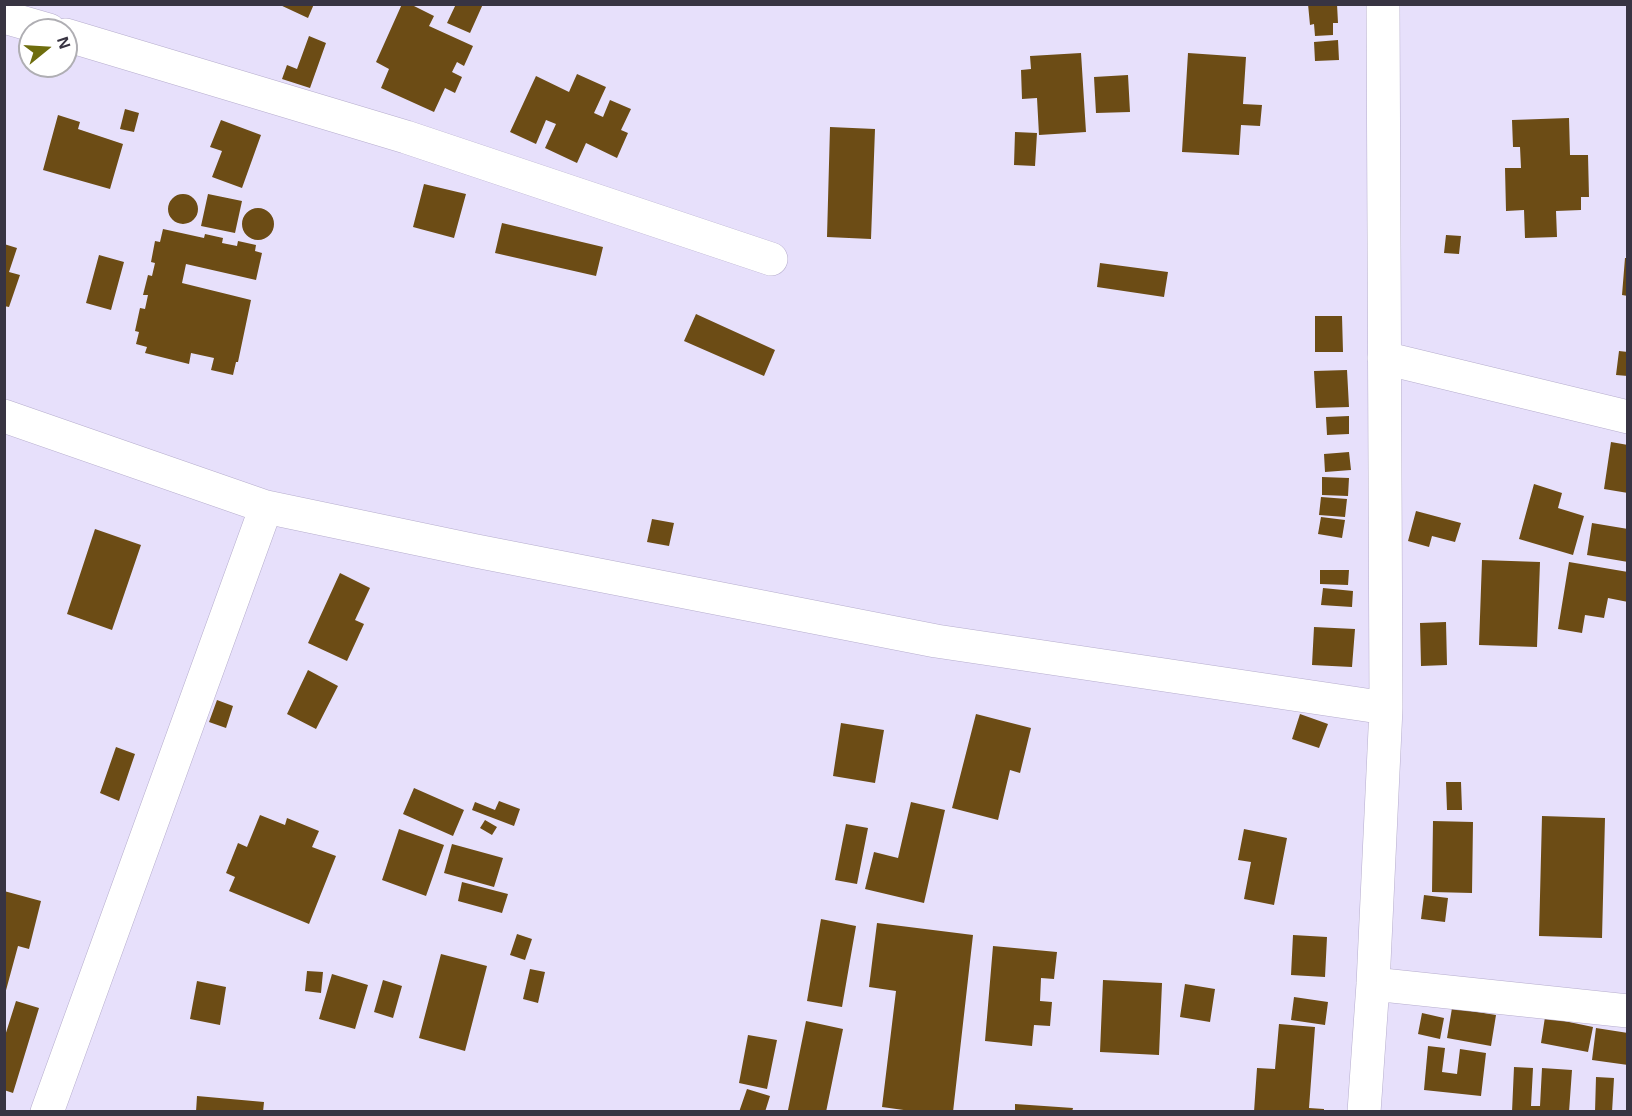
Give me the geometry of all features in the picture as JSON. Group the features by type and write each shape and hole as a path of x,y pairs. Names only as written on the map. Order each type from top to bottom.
{"street":[{"path":"1364,1112 1386,708 1383,4"},
{"path":"78,39 406,136 771,259"},
{"path":"1384,358 1628,417"},
{"path":"4,416 266,507 476,551 936,641 1386,708"},
{"path":"47,1112 266,507"},
{"path":"1372,984 1628,1011"}],"building":[{"path":"278,4 314,4 308,18"},
{"path":"402,4 410,4 434,16 429,26 473,46 464,66 457,62 452,72 462,77 455,93 445,88 434,112 381,88 389,69 376,62"},
{"path":"456,4 483,4 470,33 447,23"},
{"path":"1308,4 1337,4 1338,23 1333,23 1333,35 1315,36 1314,24 1310,25"},
{"path":"309,36 326,43 310,88 282,79 287,65 297,69"},
{"path":"1338,40 1339,60 1315,61 1314,42"},
{"path":"1081,53 1086,132 1039,135 1037,98 1022,99 1021,70 1031,69 1030,56"},
{"path":"1188,53 1246,57 1243,104 1262,105 1260,126 1241,125 1239,155 1182,152"},
{"path":"577,74 606,87 594,113 603,117 610,100 631,109 621,130 628,133 617,158 586,143 577,163 545,148 556,124 546,120 536,144 510,132 536,76 569,92"},
{"path":"1128,75 1130,112 1096,113 1094,77"},
{"path":"125,109 139,113 134,132 120,129"},
{"path":"58,115 80,122 78,129 123,144 110,189 43,170"},
{"path":"1569,118 1570,155 1588,155 1589,197 1581,197 1581,210 1556,211 1557,237 1525,238 1524,210 1506,211 1505,168 1521,168 1520,147 1513,147 1512,120"},
{"path":"221,120 261,135 242,188 212,177 222,151 210,147"},
{"path":"830,127 875,129 871,239 827,237"},
{"path":"1015,132 1037,133 1035,166 1014,165"},
{"path":"424,184 466,194 454,238 413,227"},
{"path":"183,194 194,198 198,209 194,220 183,224 172,220 168,209 172,198"},
{"path":"208,194 242,201 235,233 201,226"},
{"path":"258,208 269,213 274,224 269,235 258,240 247,235 242,224 247,213"},
{"path":"502,223 603,247 596,276 495,253"},
{"path":"163,229 204,238 205,234 223,238 222,243 237,246 238,241 256,245 255,251 262,253 256,280 186,264 182,283 251,300 238,362 236,362 233,375 211,370 214,358 191,353 189,364 145,353 147,347 136,344 139,332 135,331 140,308 145,309 148,295 143,295 148,275 152,276 155,263 151,262 155,241 160,242"},
{"path":"1446,235 1461,236 1459,254 1444,253"},
{"path":"4,244 17,248 9,272 20,275 9,307 4,306"},
{"path":"99,255 124,262 111,310 86,303"},
{"path":"1625,258 1628,258 1628,296 1622,295"},
{"path":"1100,263 1168,272 1164,297 1097,287"},
{"path":"696,314 775,350 764,376 684,341"},
{"path":"1315,316 1342,316 1343,352 1315,352"},
{"path":"1619,351 1628,352 1628,376 1616,375"},
{"path":"1347,370 1349,407 1316,408 1314,371"},
{"path":"1349,416 1349,434 1327,435 1326,417"},
{"path":"1611,442 1628,445 1628,493 1604,489"},
{"path":"1349,452 1351,470 1325,472 1324,454"},
{"path":"1322,477 1349,478 1348,496 1322,495"},
{"path":"1534,484 1562,493 1558,508 1584,516 1573,555 1519,539"},
{"path":"1321,497 1347,499 1345,517 1319,515"},
{"path":"1416,511 1461,523 1455,542 1432,536 1429,547 1408,541"},
{"path":"1321,517 1345,520 1342,538 1318,534"},
{"path":"652,519 674,523 669,546 647,542"},
{"path":"1592,523 1628,529 1628,562 1587,555"},
{"path":"95,529 141,545 112,630 67,614"},
{"path":"1482,560 1540,562 1537,647 1479,645"},
{"path":"1569,562 1628,572 1628,602 1608,598 1604,618 1585,615 1582,633 1558,629"},
{"path":"1320,570 1349,570 1348,585 1320,584"},
{"path":"340,573 370,588 355,620 364,624 347,661 308,643"},
{"path":"1323,588 1353,591 1352,607 1321,605"},
{"path":"1446,622 1447,665 1421,666 1420,623"},
{"path":"1314,627 1355,629 1352,667 1312,665"},
{"path":"308,670 338,686 316,729 287,714"},
{"path":"217,700 233,706 226,728 209,722"},
{"path":"976,714 1031,728 1020,773 1010,770 998,820 952,808"},
{"path":"1300,714 1328,724 1319,748 1292,739"},
{"path":"841,723 884,730 875,783 833,776"},
{"path":"116,747 135,754 119,801 100,793"},
{"path":"1446,782 1461,782 1462,810 1447,810"},
{"path":"414,788 464,810 453,836 403,814"},
{"path":"499,801 520,809 514,826 472,810 475,802 495,810"},
{"path":"911,802 945,810 924,903 865,889 874,852 898,858"},
{"path":"260,815 285,825 287,818 319,831 312,847 336,856 309,924 229,891 235,877 226,873 238,843 247,847"},
{"path":"1542,816 1605,818 1602,938 1539,936"},
{"path":"485,820 497,827 492,835 480,828"},
{"path":"1433,821 1473,822 1472,893 1432,892"},
{"path":"846,824 868,828 857,884 835,880"},
{"path":"399,829 444,845 426,896 382,880"},
{"path":"1244,829 1287,838 1274,905 1244,899 1251,862 1238,860"},
{"path":"452,844 503,858 494,887 444,873"},
{"path":"462,882 508,894 502,913 458,901"},
{"path":"4,891 41,901 29,949 18,946 5,994"},
{"path":"1424,895 1448,898 1445,922 1421,919"},
{"path":"821,919 856,926 842,1007 807,1001"},
{"path":"877,923 973,935 953,1112 918,1112 882,1107 896,991 869,987"},
{"path":"517,934 532,939 525,960 510,955"},
{"path":"1293,935 1327,937 1325,977 1291,975"},
{"path":"993,946 1057,952 1054,979 1041,978 1040,1001 1052,1002 1050,1026 1034,1025 1032,1046 985,1041"},
{"path":"441,954 487,966 465,1051 419,1038"},
{"path":"530,969 545,972 538,1003 523,999"},
{"path":"307,971 323,972 321,993 305,991"},
{"path":"332,974 368,985 355,1029 319,1019"},
{"path":"383,980 402,986 393,1018 374,1012"},
{"path":"1103,980 1162,983 1159,1055 1100,1052"},
{"path":"197,981 226,987 220,1025 190,1019"},
{"path":"1185,984 1215,989 1210,1022 1180,1017"},
{"path":"1294,997 1328,1002 1325,1025 1291,1020"},
{"path":"16,1001 39,1008 13,1093 4,1090 4,1039"},
{"path":"1452,1008 1496,1015 1491,1046 1447,1038"},
{"path":"1422,1013 1444,1018 1440,1039 1418,1034"},
{"path":"1545,1017 1593,1027 1588,1052 1541,1043"},
{"path":"806,1021 843,1029 826,1112 788,1110"},
{"path":"1279,1024 1315,1027 1309,1108 1324,1109 1324,1112 1254,1112 1257,1068 1275,1069"},
{"path":"1596,1028 1628,1033 1628,1065 1592,1060"},
{"path":"748,1035 777,1040 767,1089 739,1083"},
{"path":"1428,1046 1445,1048 1442,1072 1457,1074 1460,1049 1486,1053 1481,1096 1424,1090"},
{"path":"1514,1067 1533,1068 1531,1106 1540,1106 1542,1068 1572,1070 1569,1112 1512,1112"},
{"path":"1596,1077 1614,1078 1612,1112 1595,1112"},
{"path":"747,1089 770,1096 765,1112 739,1112"},
{"path":"197,1096 264,1102 263,1112 196,1112"},
{"path":"1015,1104 1073,1108 1072,1112 1015,1112"}]}
